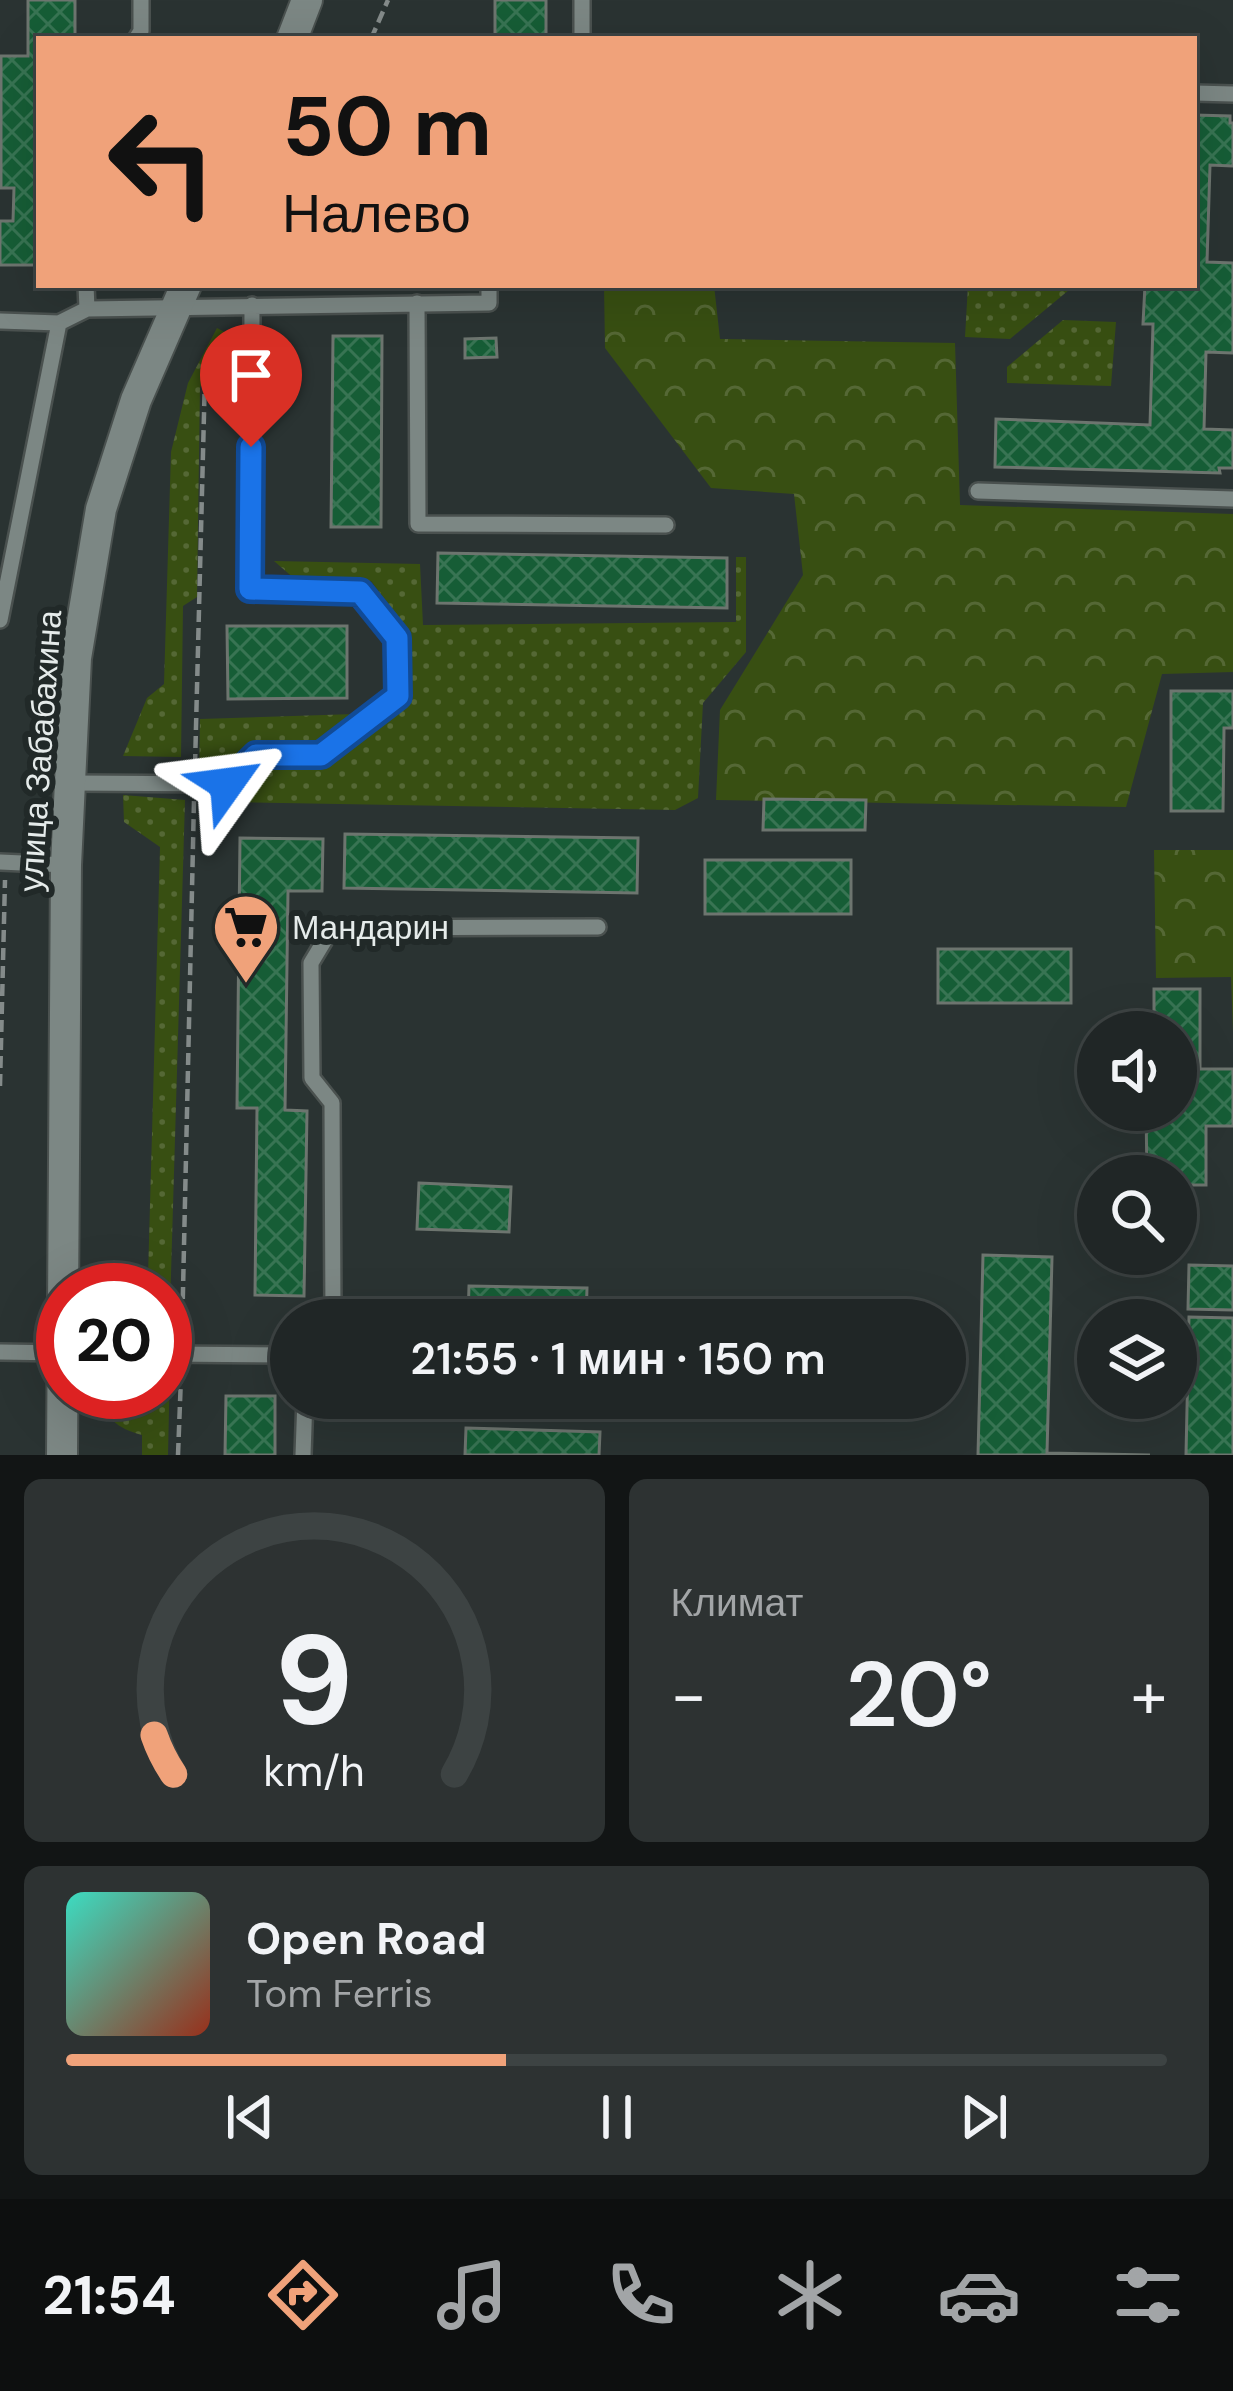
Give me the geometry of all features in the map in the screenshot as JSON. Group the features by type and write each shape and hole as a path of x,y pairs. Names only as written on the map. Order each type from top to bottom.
{"street":[{"path":"293,36 308,0"},
{"name":"улица Забабахина","path":"64,1263 66,865 76,658 100,509 136,400 181,295"},
{"name":"улица Забабахина","path":"62,1419 62,1455"}],"lane":[{"path":"138,36 141,0"},
{"path":"582,0 582,36"},
{"path":"1197,93 1233,94"},
{"path":"86,288 87,309"},
{"path":"0,321 59,323 87,309 181,295 252,305 489,303 489,288"},
{"path":"417,303 418,524 666,524"},
{"path":"70,783 227,784 256,755 321,755 398,696 397,638 360,592 250,589 252,305"},
{"path":"0,620 59,323"},
{"path":"978,491 1233,499"},
{"path":"2,862 66,865"},
{"path":"332,1299 332,1103 312,1078 311,963 332,928 598,927"},
{"path":"0,1352 36,1353"},
{"path":"192,1354 270,1355"},
{"path":"303,1455 304,1419"}],"path":[{"path":"371,36 388,0"},
{"path":"177,1263 205,375 252,305"},
{"path":"0,1086 2,862"},
{"path":"176,1419 178,1455"}],"green space":[{"path":"604,288 714,288 720,339 955,343 960,505 1233,514 1233,672 1162,674 1126,807 716,800 720,710 803,575 794,494 711,488 605,348"},
{"path":"968,288 1071,288 1010,339 965,337"},
{"path":"1063,320 1116,322 1111,386 1007,383 1007,367"},
{"path":"217,328 232,336 200,387 197,597 183,606 181,757 123,756 147,698 164,684 171,452 188,383"},
{"path":"736,557 746,557 746,652 703,703 698,798 675,810 223,802 266,765 328,763 409,705 408,630 371,581 296,580 274,561 420,564 423,625 736,622"},
{"path":"355,714 319,745 250,746 224,776 199,778 200,719"},
{"path":"123,795 185,800 171,1263 148,1263 160,847 124,822"},
{"path":"1154,850 1233,850 1233,1032 1231,977 1156,978"},
{"path":"169,1419 168,1455 142,1455 142,1435 113,1421"}],"building":[{"path":"28,0 75,0 75,36 36,36 36,265 0,265 0,221 13,221 14,188 1,188 1,56 28,56"},
{"path":"495,0 546,0 546,36 495,36"},
{"path":"1197,115 1230,116 1233,166 1210,165 1207,262 1233,263 1233,353 1206,352 1204,429 1233,430 1233,468 1219,468 1220,473 995,467 996,419 1150,425 1153,324 1143,324 1145,288 1197,288"},
{"path":"333,336 382,336 381,527 331,527"},
{"path":"496,338 497,357 465,358 465,339"},
{"path":"438,553 727,558 727,608 437,603"},
{"path":"227,626 347,626 347,698 228,699"},
{"path":"1171,691 1233,691 1233,728 1224,728 1223,811 1171,811"},
{"path":"764,799 866,800 865,830 763,830"},
{"path":"345,834 638,838 637,893 344,888"},
{"path":"240,838 323,839 322,891 288,891 285,1110 307,1111 304,1296 255,1295 257,1108 237,1108"},
{"path":"705,860 851,860 851,914 705,914"},
{"path":"938,949 1071,949 1071,1003 938,1003"},
{"path":"1154,989 1200,989 1200,1069 1233,1069 1233,1126 1206,1126 1206,1185 1197,1185 1197,1155 1147,1155 1146,1131 1197,1131 1197,1011 1154,1011"},
{"path":"419,1183 511,1187 509,1232 417,1229"},
{"path":"983,1255 1052,1257 1047,1453 1150,1455 978,1455"},
{"path":"1197,1265 1233,1266 1233,1310 1197,1309 1197,1299 1188,1299 1189,1275 1197,1275"},
{"path":"469,1286 587,1288 587,1299 469,1299"},
{"path":"1197,1317 1233,1318 1233,1455 1186,1455 1187,1419 1197,1419"},
{"path":"226,1396 270,1396 275,1455 225,1455"},
{"path":"466,1428 600,1432 599,1455 465,1455"}],"place":[{"name":"Мандарин","path":"246,986"}],"route":[{"path":"227,784 256,755 321,755 398,696 397,638 360,592 250,589 251,447"}]}
